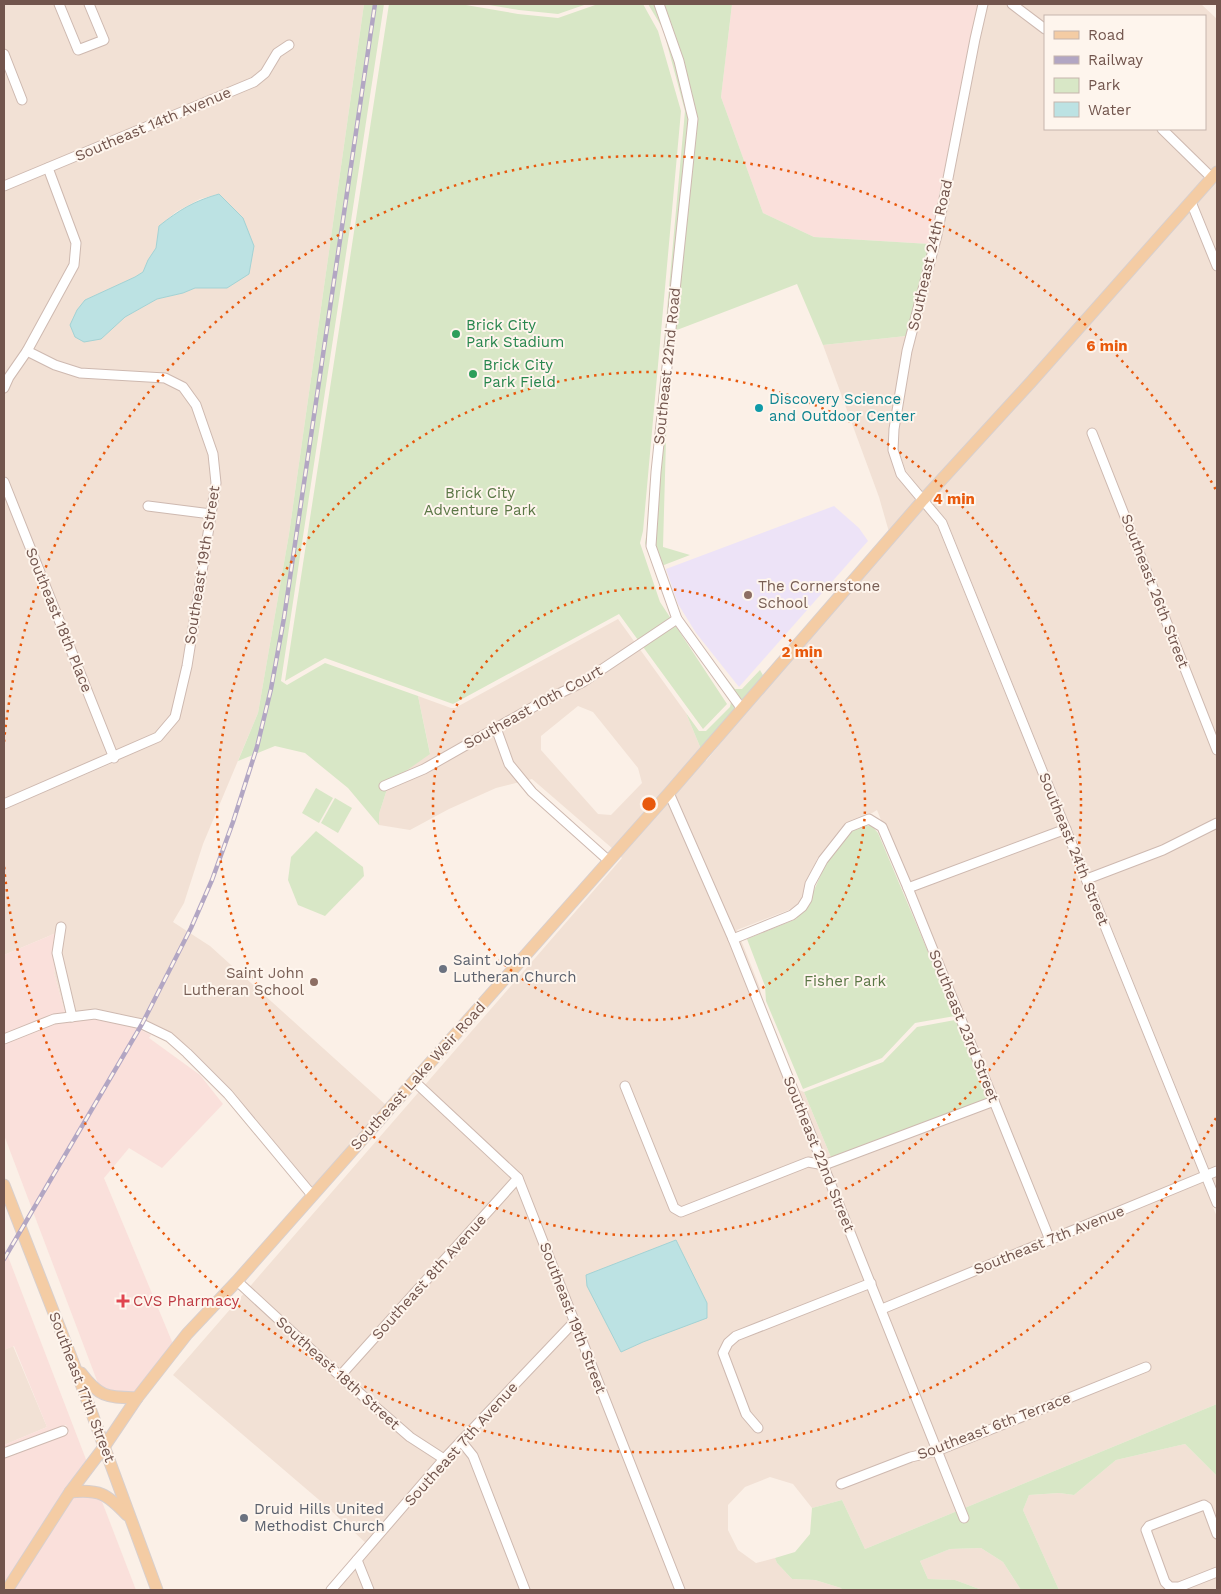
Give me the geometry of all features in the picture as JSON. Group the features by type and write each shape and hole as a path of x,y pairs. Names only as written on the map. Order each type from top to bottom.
{"main road":[{"name":"Southeast Lake Weir Road","path":"7,1590 70,1492 104,1447 137,1398 187,1334 237,1281 609,861 923,500 1215,175"},
{"name":"Southeast 17th Street","path":"4,1186 73,1362 157,1590"},
{"path":"73,1362 88,1383 98,1392 108,1396 137,1398"},
{"path":"70,1492 87,1490 102,1494 113,1500 131,1518"}],"street":[{"path":"59,4 78,50 104,40 89,4"},
{"name":"Southeast 22nd Road","path":"659,4 679,61 693,119 656,472 651,546 677,619 742,709"},
{"name":"Southeast 24th Road","path":"923,500 901,474 893,450 894,429 908,351 937,235 983,4"},
{"path":"1012,4 1044,28"},
{"name":"Southeast 14th Avenue","path":"4,186 254,82 265,73 277,53 289,45"},
{"path":"4,54 22,100"},
{"path":"4,81 13,77"},
{"path":"1163,130 1215,175"},
{"path":"4,388 7,375 27,351 74,265 76,243 48,168"},
{"path":"1191,202 1217,266"},
{"name":"Southeast 19th Street","path":"4,804 114,758 158,737 175,717 187,666 216,483 213,454 196,405 183,387 165,378 80,373 27,351"},
{"name":"Southeast 26th Street","path":"1092,433 1217,750"},
{"name":"Southeast 18th Place","path":"4,482 114,758"},
{"name":"Southeast 24th Street","path":"923,500 942,523 1217,1203"},
{"path":"148,506 211,514"},
{"name":"Southeast 10th Court","path":"384,786 424,769 542,702 583,682 677,619"},
{"path":"496,728 509,764 532,792 609,861"},
{"name":"Southeast 22nd Street","path":"669,793 734,939 964,1518"},
{"name":"Southeast 23rd Street","path":"734,939 792,915 802,907 807,900 810,884 823,860 849,827 869,820 882,827 1050,1240"},
{"path":"1087,879 1163,850 1217,823"},
{"path":"908,888 1066,829"},
{"path":"61,927 57,953 72,1017"},
{"path":"4,1039 54,1018 95,1014 142,1024 168,1037 228,1094 312,1195"},
{"name":"Southeast 19th Street","path":"414,1081 518,1178 680,1590"},
{"path":"625,1086 674,1208 682,1212 808,1162 824,1165 994,1101"},
{"name":"Southeast 7th Avenue","path":"882,1309 1217,1171"},
{"name":"Southeast 8th Avenue","path":"340,1376 518,1178"},
{"name":"Southeast 18th Street","path":"237,1281 410,1438 444,1459"},
{"path":"758,1428 746,1414 723,1353 728,1344 736,1336 871,1283"},
{"name":"Southeast 7th Avenue","path":"331,1590 461,1440 574,1322"},
{"name":"Southeast 6th Terrace","path":"841,1484 911,1457 937,1451 1146,1367"},
{"path":"4,1453 63,1431"},
{"path":"461,1440 473,1456 525,1590"},
{"path":"1217,1534 1207,1507 1204,1505 1149,1526 1146,1530 1165,1582 1170,1587 1179,1587 1217,1572"},
{"path":"357,1560 369,1590"}],"shaded area":[{"path":"4,4 364,4 289,534 258,713 203,844 184,903 173,922 210,946 386,1105 313,1188 232,1090 191,1049 172,1034 143,1019 97,1010 65,1013 54,973 60,953 56,933 4,955 4,809 120,760 117,751 4,799","holes":["219,194 227,288 195,288 157,299 125,317 101,339 85,300 143,272 156,248 159,226 176,212 200,199"]},
{"path":"732,4 978,4 930,244 814,237 763,213 721,97"},
{"path":"988,4 1201,4 1217,19 1217,165 1027,379 923,492 906,471 898,449 899,429 912,352 942,236"},
{"path":"1217,179 1217,1188 947,521 929,499"},
{"path":"906,336 889,429 888,450 897,477 916,500 889,532 879,497 823,345"},
{"name":"The Cornerstone School","path":"834,506 859,528 868,541 739,687 696,633 678,604 666,569"},
{"path":"923,507 937,525 1217,1217 1217,1404 865,1549 842,1500 812,1508 793,1484 770,1477 745,1487 728,1505 728,1530 738,1550 756,1563 775,1558 777,1563 792,1579 815,1580 841,1588 842,1590 326,1590 369,1546 325,1505 173,1375 622,858 620,856 705,759 706,761","holes":["877,810 994,1103 835,1167 804,1092 799,1090 762,1003 760,988 737,930 799,906 817,859 851,826","607,1325 643,1342 621,1352"]},
{"path":"618,619 686,713 701,749 613,849 532,779 496,788 449,809 410,830 379,825 379,814 389,783 430,753 418,696 455,708","holes":["578,706 593,712 638,768 642,783 611,815 598,814 541,750 541,736"]},
{"path":"56,933 60,953 54,973 65,1013 54,1014 4,1034 4,955"},
{"path":"94,1019 135,1027 151,1035 149,1038 200,1075 223,1104 162,1168 129,1148 104,1178 173,1344 134,1393 110,1392 99,1386 4,1135 4,1044 55,1023"},
{"path":"4,1246 87,1462 65,1488 65,1491 4,1586 4,1458 69,1433 66,1425 4,1448 4,1445 47,1427 14,1346 4,1350"},
{"path":"13,1346 47,1427 4,1445 4,1350"},
{"path":"1185,1444 1216,1475 1217,1590 1059,1590 1023,1510 1029,1495 1059,1493 1074,1495 1116,1460"},
{"path":"86,1495 101,1499 136,1590 13,1590 73,1496"},
{"path":"981,1548 1003,1562 1021,1590 982,1590 955,1580 928,1579 920,1561 950,1549"}],"green space":[{"path":"364,4 384,4 281,681 287,685 325,663 418,696 430,754 389,783 379,814 379,825 348,788 305,753 275,746 238,761 258,713 289,534"},
{"name":"Brick City Adventure Park","path":"389,4 460,4 518,14 558,18 598,4 643,4 658,31 681,111 643,531 640,543 660,602 727,704 703,729 619,614 453,704 325,658 285,681"},
{"path":"483,4 587,4 558,14"},
{"path":"648,4 732,4 721,97 763,213 814,237 930,244 906,336 823,345 797,284 669,333 663,547 690,555 664,565 661,570 674,606 692,635 735,689 742,689 760,670 764,677 701,749 686,713 699,731 706,731 730,707 731,702 665,600 645,543 685,111 663,29"},
{"path":"316,788 333,798 319,823 302,813"},
{"path":"335,798 352,808 338,833 321,823"},
{"name":"Fisher Park","path":"863,825 872,826 878,833 955,1016 915,1023 882,1058 803,1089 766,1001 765,986 747,939 796,919 811,897 827,861 855,828"},
{"path":"316,831 363,867 364,876 325,916 298,905 288,880 291,857"},
{"path":"959,1015 994,1103 835,1167 804,1092 883,1062 917,1027 955,1020"},
{"path":"1217,1404 1217,1479 1216,1475 1185,1444 1116,1460 1074,1495 1059,1493 1029,1495 1023,1510 1059,1590 1021,1590 1003,1562 981,1548 950,1549 920,1561 928,1579 955,1580 982,1590 842,1590 841,1588 815,1580 792,1579 777,1563 775,1558 795,1552 810,1534 812,1508 842,1500 865,1549"}],"water":[{"path":"219,194 243,218 254,246 249,274 227,288 195,288 157,299 125,317 101,339 84,342 75,337 70,325 77,310 85,300 143,272 156,248 159,226 187,207"},
{"path":"676,1240 707,1303 707,1318 621,1352 587,1286 586,1275"}],"railway":[{"path":"4,1259 142,1024 191,928 212,880 257,747 271,689 284,618 375,4"}],"place":[{"name":"Brick City Park Stadium","path":"456,334"},
{"name":"Brick City Park Field","path":"473,374"},
{"name":"Discovery Science and Outdoor Center","path":"759,408"},
{"name":"The Cornerstone School","path":"748,595"},
{"name":"Saint John Lutheran Church","path":"443,969"},
{"name":"Saint John Lutheran School","path":"314,982"},
{"name":"CVS Pharmacy","path":"123,1301"},
{"name":"Druid Hills United Methodist Church","path":"244,1518"}]}
